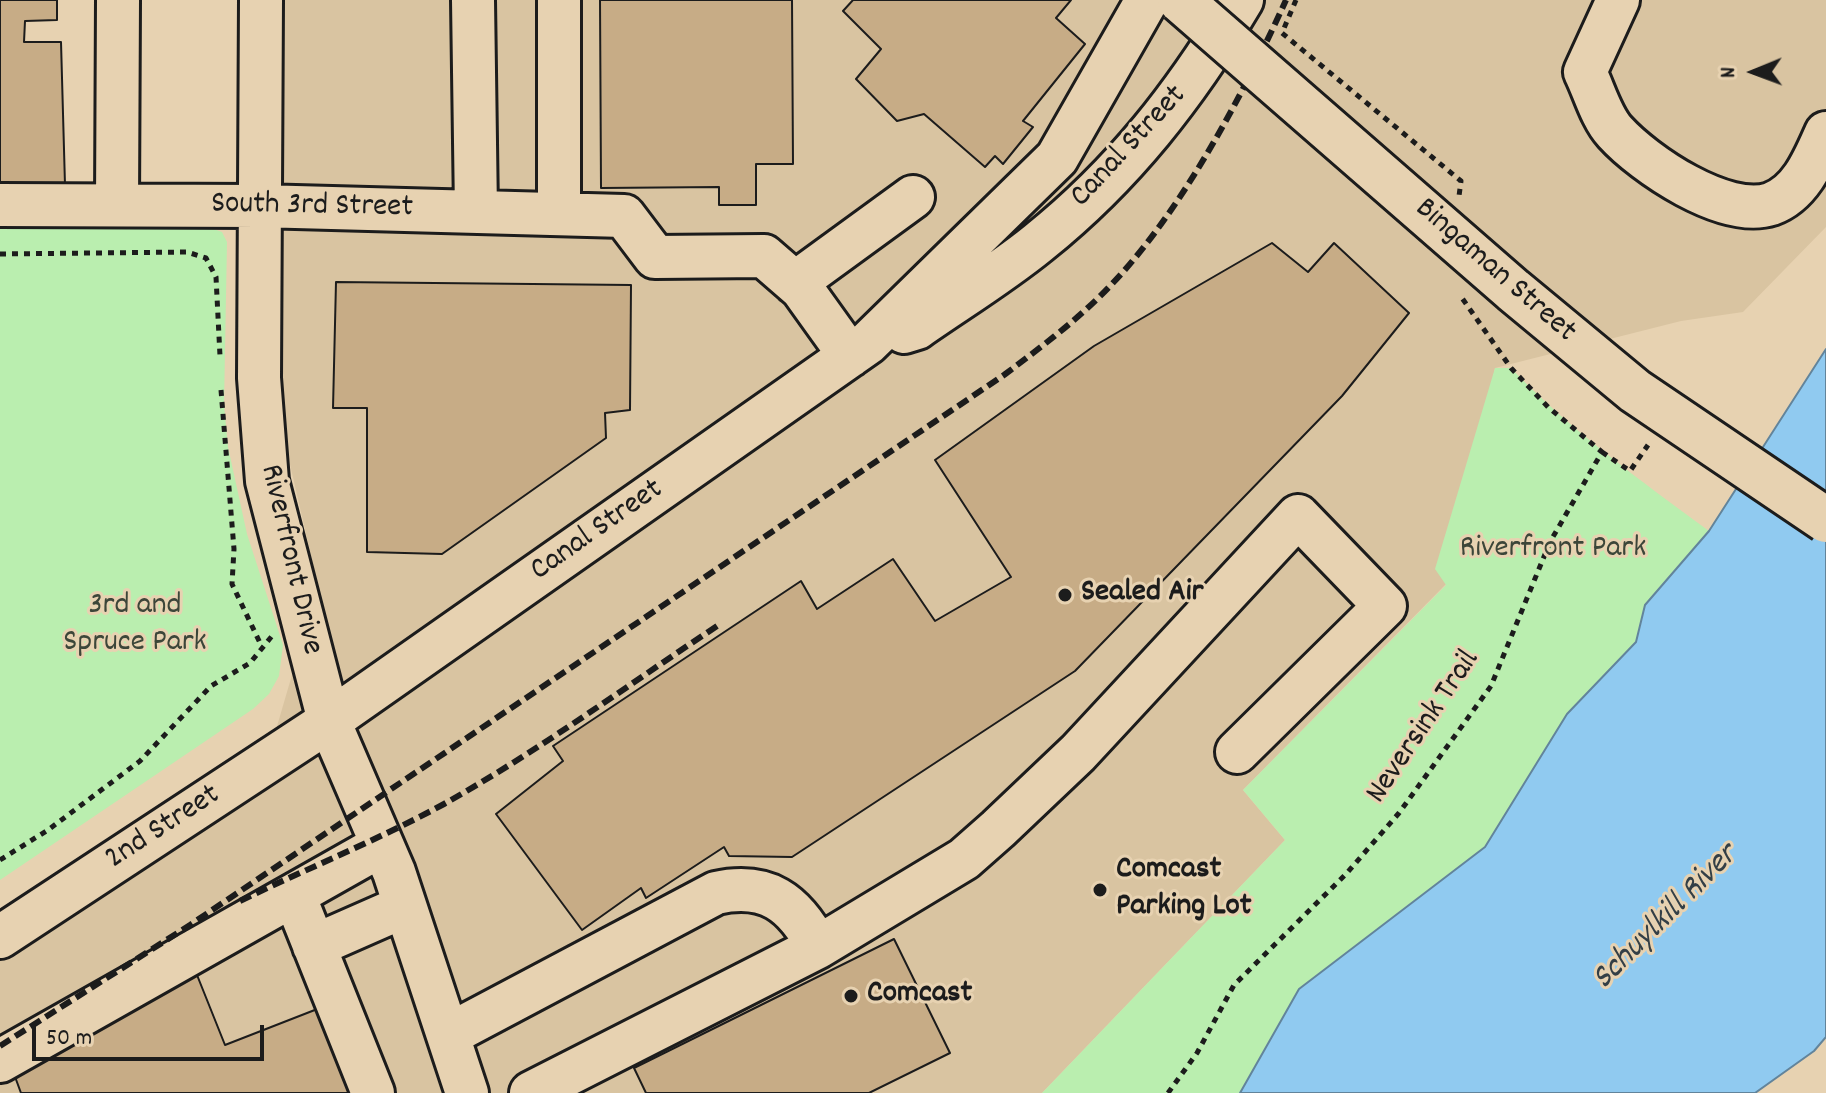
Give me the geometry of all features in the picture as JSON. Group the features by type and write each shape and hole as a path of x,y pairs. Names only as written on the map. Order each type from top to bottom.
{"main road":[{"name":"Bingaman Street","path":"1180,0 1513,290 1635,391 1826,520"}],"street":[{"path":"117,205 118,0"},
{"name":"Riverfront Drive","path":"261,0 259,206 262,439 267,481 329,721 405,906 467,1093"},
{"path":"473,0 476,212"},
{"path":"559,0 559,214"},
{"name":"Canal Street","path":"329,721 859,350 1057,158 1147,0"},
{"name":"Canal Street","path":"859,350 917,328 1038,243 1131,157 1197,75 1242,0"},
{"path":"1618,0 1585,72 1613,130 1655,166 1701,193 1733,204 1770,204 1793,190 1812,165 1826,133"},
{"path":"859,350 795,283 913,197"},
{"name":"South 3rd Street","path":"0,205 259,206 624,216 655,257 764,256 795,283"},
{"path":"531,1093 818,947 964,859 1078,753 1298,516 1385,606 1237,752"},
{"name":"2nd Street","path":"0,937 329,721"},
{"path":"0,1061 382,845"},
{"path":"448,1035 716,893 741,888 760,890 792,909 818,947"},
{"path":"294,895 373,1093"},
{"path":"314,946 405,906"}],"path":[{"path":"1296,0 1282,33 1461,181 1458,210"},
{"path":"0,254 187,252 206,258 216,277 220,372"},
{"path":"1460,294 1511,368 1548,407 1630,471 1669,414"},
{"path":"220,387 234,549 232,584 261,645"},
{"name":"Neversink Trail","path":"1168,1093 1197,1053 1234,985 1346,874 1399,813 1491,686 1550,542 1602,452"},
{"path":"0,860 48,830 140,761 211,686 250,663 261,645 300,611"}],"shaded area":[{"path":"284,0 1826,0 1826,227 1743,312 1681,321 1495,368 1446,584 1243,790 1285,840 1042,1093 0,1093 0,954 256,798 318,586 280,421"}],"green space":[{"name":"3rd and Spruce Park","path":"0,226 211,228 222,232 227,242 224,405 228,447 247,534 283,645 279,676 269,694 253,709 0,880"},
{"name":"Riverfront Park","path":"1495,368 1511,368 1582,434 1709,531 1645,605 1636,642 1567,714 1485,847 1299,989 1240,1093 1042,1093 1285,840 1243,790 1446,585 1435,569"}],"water":[{"name":"Schuylkill River","path":"1826,349 1826,1037 1814,1051 1755,1093 1240,1093 1299,989 1485,847 1567,714 1636,642 1645,605 1709,531"}],"building":[{"path":"0,0 57,0 57,20 25,21 24,42 61,42 65,185 0,185"},
{"path":"600,0 792,0 793,164 756,164 756,205 719,205 719,187 601,188"},
{"path":"853,0 1071,0 1056,18 1085,44 1023,121 1033,127 1003,164 995,156 985,167 924,114 897,121 856,79 881,49 843,11"},
{"name":"Sealed Air","path":"1272,243 1308,272 1334,243 1409,313 1342,396 1075,671 792,857 729,856 724,847 646,898 641,888 582,930 496,814 563,761 553,746 801,581 817,609 893,559 935,621 1011,577 935,460 1094,346"},
{"path":"336,282 631,285 630,410 605,413 606,438 442,554 367,552 367,408 333,408"},
{"name":"Comcast","path":"894,939 950,1053 869,1093 646,1093 634,1068"},
{"path":"197,975 225,1045 325,1006 354,1093 21,1093 14,1074"}],"railway":[{"path":"0,1046 190,925 1004,375 1059,332 1111,285 1137,255 1186,187 1231,112 1286,0"},
{"path":"240,901 444,804 549,739 720,624"}],"place":[{"name":"Sealed Air","path":"1065,595"},
{"name":"Comcast Parking Lot","path":"1100,890"},
{"name":"Comcast","path":"851,996"}]}
